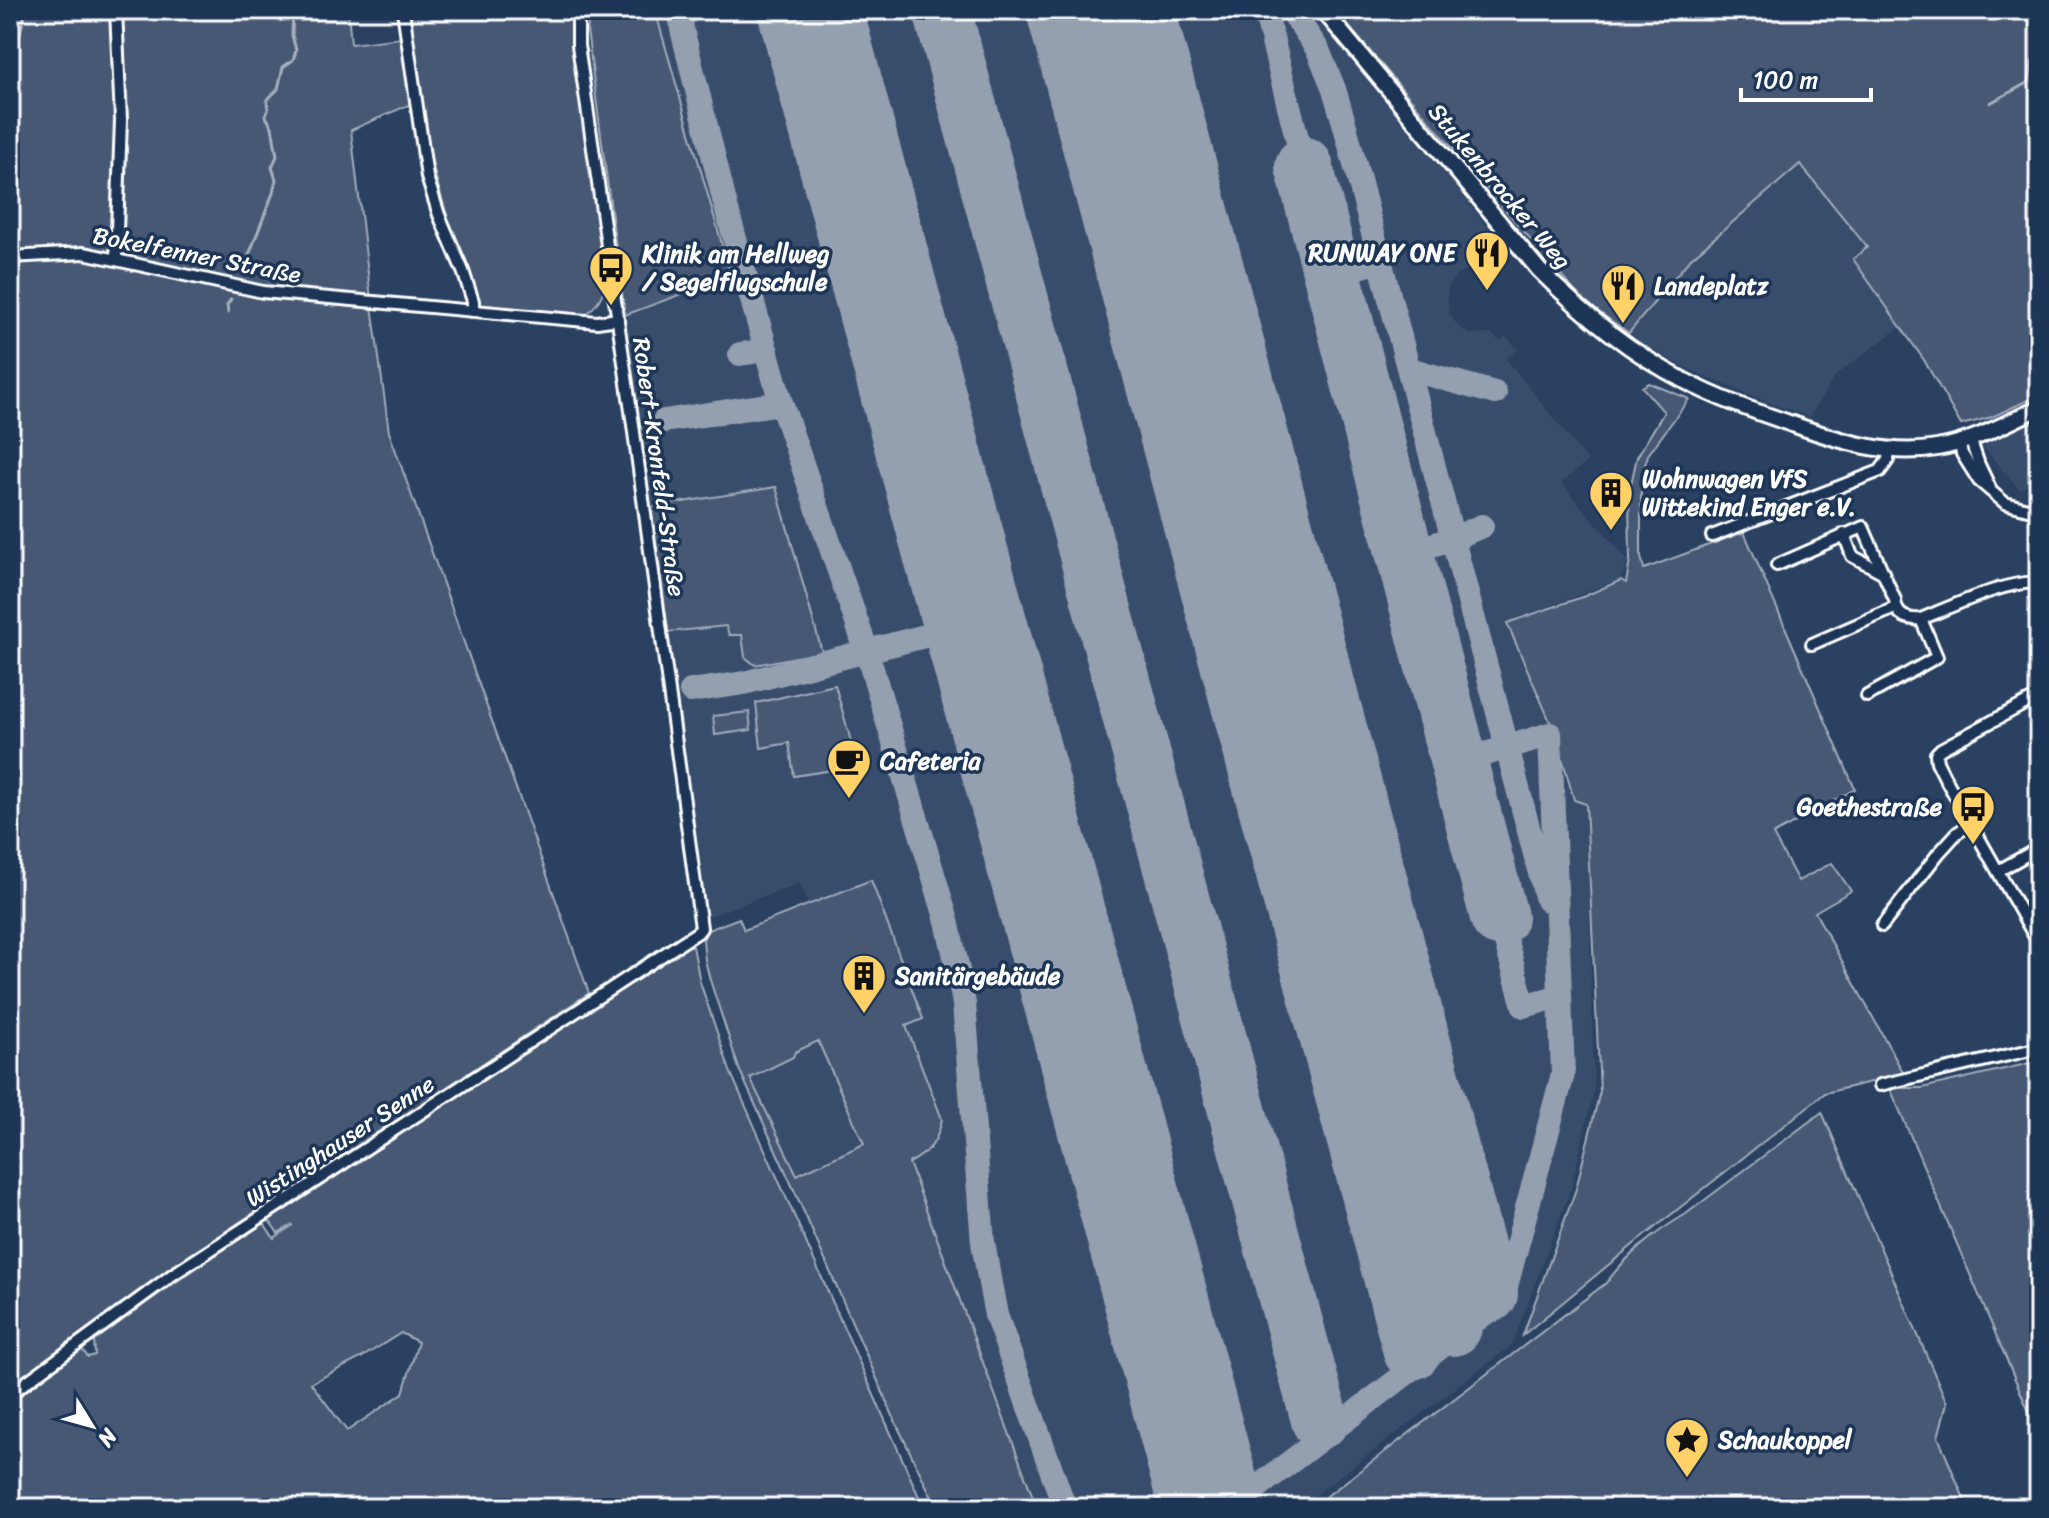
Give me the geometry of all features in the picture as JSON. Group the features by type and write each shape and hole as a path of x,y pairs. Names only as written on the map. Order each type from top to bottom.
{"street":[{"path":"116,10 121,120 116,259"},
{"path":"403,10 427,177 463,271 473,301 473,311"},
{"name":"Robert-Kronfeld-Straße","path":"586,10 576,27 702,926 698,932"},
{"name":"Stukenbrocker Weg","path":"1323,10 1524,253 1566,297 1633,350 1685,381 1740,406 1849,443 1889,450 1938,448 1965,440 2039,408"},
{"name":"Bokelfenner Straße","path":"10,257 84,253 263,292 599,322 618,319"},
{"path":"1965,440 1991,490 2005,503 2039,512"},
{"path":"1712,536 1880,471 1888,460 1889,450"},
{"path":"1777,565 1863,527 1895,600 1895,608 1911,620 2014,584 2039,583"},
{"path":"1844,534 1852,556 1882,572"},
{"path":"1812,644 1895,608"},
{"path":"1867,696 1937,657 1921,619"},
{"path":"2039,696 1936,754 1937,762 2039,944"},
{"path":"1882,926 1938,854 1957,833 1971,824"},
{"path":"1998,871 2039,848"},
{"name":"Wistinghauser Senne","path":"10,1394 172,1275 698,932"},
{"path":"1880,1085 2039,1048"}],"shaded area":[{"path":"348,10 351,44 400,38 411,104 351,130 371,299 267,288 84,250 10,251 10,11"},
{"path":"406,10 581,10 572,29 607,274 600,299 581,317 478,306 432,163"},
{"path":"602,10 655,10 731,276 625,315 587,30 589,20"},
{"path":"655,10 1313,10 1378,87 1505,250 1495,258 1458,274 1448,287 1449,313 1457,325 1469,334 1492,334 1500,342 1506,337 1518,349 1506,359 1588,461 1561,483 1629,562 1620,579 1506,623 1553,733 1572,801 1586,805 1594,1090 1571,1188 1512,1345 1298,1508 1037,1508 909,1163 864,1144 797,1175 750,1078 793,1057 795,1052 768,920 808,903 800,883 707,917 625,315 730,276"},
{"path":"1351,10 2039,10 2039,395 1992,417 1961,425 1924,360 1853,259 1867,247 1800,164 1690,259 1629,333 1583,301 1340,16"},
{"path":"1800,164 1867,248 1853,259 1901,326 1836,375 1809,417 1682,366 1629,333 1690,259"},
{"path":"85,258 237,292 372,306 389,432 589,993 172,1270 10,1388 10,260"},
{"path":"1649,383 1689,399 1648,455 1641,477 1641,557 1644,569 1744,532 1855,789 1773,835 1798,881 1832,863 1851,891 1815,912 1904,1074 1825,1093 1523,1335 1576,1189 1600,1091 1586,804 1574,800 1555,733 1507,623 1621,580 1626,583 1630,561 1629,493 1637,457 1664,412 1642,387"},
{"path":"2039,415 2039,479 2020,490 1984,448 1998,433"},
{"path":"776,487 822,652 755,665 745,657 742,635 729,635 726,626 668,632 651,507"},
{"path":"835,685 858,766 794,776 789,743 761,748 756,703"},
{"path":"749,712 751,730 715,735 713,716"},
{"path":"871,880 923,1019 906,1026 942,1119 932,1146 909,1163 1037,1508 937,1508 739,1069 710,980 703,940 708,930 739,918 744,930","holes":["818,1041 864,1144 797,1175 750,1078"]},
{"path":"687,945 693,946 700,982 730,1071 924,1508 10,1508 10,1399 81,1348 88,1357 95,1355 94,1339 263,1222 274,1238 293,1225 278,1233 268,1219 392,1136 493,1074","holes":["401,1333 418,1342 403,1393 347,1431 311,1383 361,1358"]},
{"path":"2039,1061 2039,1435 1890,1088 1922,1088"},
{"path":"1822,1112 1947,1403 1938,1437 1968,1508 1311,1508 1606,1283 1653,1236"}],"waterway":[{"path":"10,72 26,10"},
{"path":"242,273 276,180 272,167 277,156 272,127 265,115 267,100 278,89 283,67 293,60 295,54 293,10"},
{"path":"1990,103 2029,82 2032,62 2039,63"},
{"path":"228,313 227,305 231,299"}],"taxiway":[{"path":"688,10 681,21 682,29 726,207 781,403 867,652 947,921 964,1004 983,1242 996,1315 1065,1508"},
{"path":"1265,10 1304,166"},
{"path":"1291,10 1318,50 1345,126 1547,900"},
{"path":"1332,275 1380,261"},
{"path":"862,294 907,282"},
{"path":"740,354 766,350"},
{"path":"1409,369 1495,393"},
{"path":"664,421 781,403"},
{"path":"1404,553 1452,539 1482,526"},
{"path":"691,691 744,683 952,629"},
{"path":"1230,1508 1496,1305 1504,1294 1563,1074 1550,734 1460,762"},
{"path":"1499,917 1524,1006 1560,996"},
{"path":"1343,1091 1428,1064"},
{"path":"1097,1169 1141,1156"},
{"path":"1184,1493 1189,1508"}],"runway":[{"path":"786,10 1184,1493"},
{"path":"834,10 1228,1479"},
{"path":"942,10 1320,1420"},
{"path":"1055,10 1412,1351"},
{"path":"1103,10 1453,1327"},
{"path":"1146,10 1489,1294"},
{"path":"1304,166 1499,917"}],"place":[{"name":"RUNWAY ONE","path":"1487,292"},
{"name":"Klinik am Hellweg / Segelflugschule","path":"611,307"},
{"name":"Landeplatz","path":"1623,325"},
{"name":"Wohnwagen VfS Wittekind Enger e.V.","path":"1611,532"},
{"name":"Cafeteria","path":"849,800"},
{"name":"Goethestraße","path":"1973,846"},
{"name":"Sanitärgebäude","path":"864,1015"},
{"name":"Schaukoppel","path":"1687,1479"}]}
